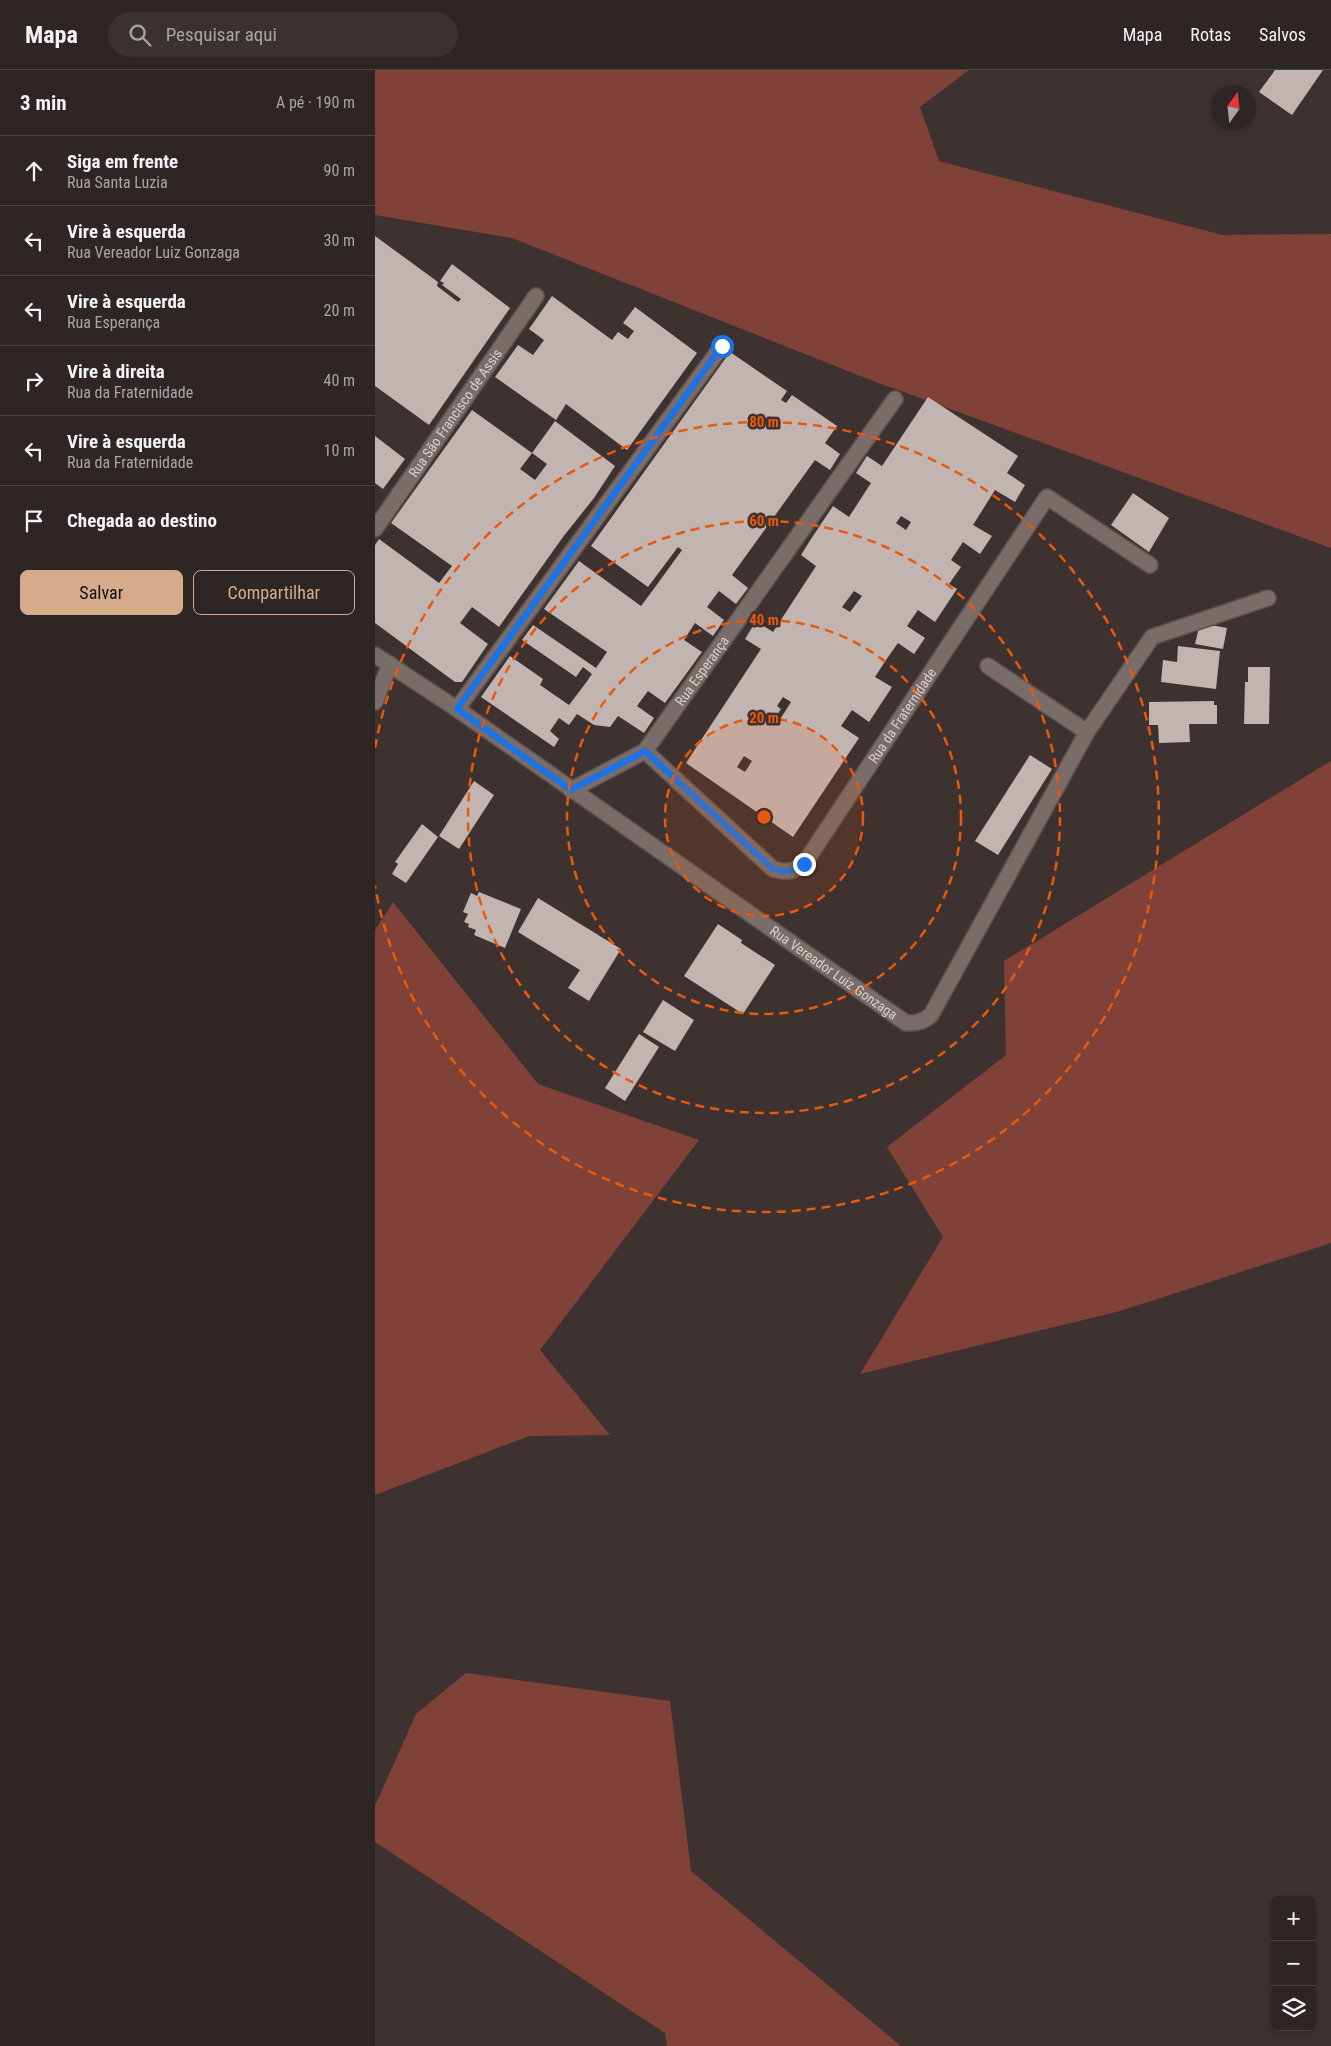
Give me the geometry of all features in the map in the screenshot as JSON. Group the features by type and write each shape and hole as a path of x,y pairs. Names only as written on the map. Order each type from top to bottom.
{"street":[{"name":"Rua São Francisco de Assis","path":"375,529 536,296"},
{"path":"457,709 722,346"},
{"name":"Rua Esperança","path":"571,790 645,751 895,399"},
{"name":"Rua da Fraternidade","path":"645,751 773,869 794,872 804,864 1047,497 1150,565"},
{"name":"Rua Vereador Luiz Gonzaga","path":"375,654 457,709 906,1023 916,1023 925,1021 931,1015 1087,732 1152,637 1268,598"},
{"path":"375,702 390,664"},
{"path":"989,666 1087,732"}],"shaded area":[{"path":"375,70 969,70 920,107 939,161 1222,235 1331,234 1331,548 868,379 512,238 375,215"},
{"path":"1331,761 1331,1243 1120,1311 860,1374 943,1237 887,1147 1006,1055 1004,961"},
{"path":"393,902 538,1084 699,1140 540,1350 610,1435 529,1436 375,1495 375,930"},
{"path":"466,1673 670,1701 691,1871 901,2046 667,2046 665,2033 375,1842 375,1806 416,1714"}],"building":[{"path":"1275,70 1323,70 1292,115 1259,92"},
{"path":"375,236 438,282 437,286 458,302 461,299 442,285 444,283 440,281 452,264 510,308 429,425 375,386"},
{"path":"552,296 612,340 618,332 628,339 634,331 623,323 635,307 697,353 627,450 566,404 556,420 495,377 518,345 533,355 544,340 529,329"},
{"path":"730,352 787,391 781,400 786,403 792,395 837,426 825,443 840,454 830,470 815,460 732,575 748,588 736,604 719,591 707,607 724,620 713,636 695,623 684,640 702,652 665,703 648,691 637,706 654,718 644,733 618,716 610,727 594,725 577,714 569,725 559,718 550,731 559,739 554,747 481,697 510,656 543,679 540,685 569,705 592,674 583,667 576,677 522,640 533,625 596,668 607,652 544,609 579,561 641,606 682,550 678,547 648,587 591,546"},
{"path":"928,397 1018,456 1007,473 1025,485 1015,502 995,490 973,525 992,536 980,554 963,542 951,560 961,567 949,584 957,589 935,622 918,610 907,626 925,638 914,654 898,643 886,660 875,677 892,687 869,722 852,710 841,726 859,738 793,837 686,763 761,649 745,639 756,621 773,632 816,566 801,555 811,539 833,506 849,517 871,483 856,473 867,456 882,466","holes":["901,516 911,522 906,530 896,523","854,591 862,596 850,612 842,607","783,697 791,702 779,721 775,718 781,709 777,706","744,756 752,761 745,772 737,767"]},
{"path":"472,410 532,453 555,421 615,466 594,498 563,537 499,627 472,607 460,623 488,644 462,682 455,682 375,623 375,545 379,539 439,583 452,566 391,523","holes":["532,453 547,464 535,480 520,469"]},
{"path":"375,436 405,459 383,489 375,483"},
{"path":"1133,493 1169,518 1149,552 1111,525"},
{"path":"1200,623 1227,628 1223,649 1195,644"},
{"path":"1178,646 1220,651 1216,689 1161,682 1163,660 1177,662"},
{"path":"1248,667 1270,667 1269,724 1244,724 1245,682 1248,682"},
{"path":"1214,701 1214,705 1217,705 1217,724 1189,724 1190,742 1159,743 1158,725 1149,725 1149,702"},
{"path":"1030,755 1052,769 998,855 975,841"},
{"path":"474,781 494,795 459,849 439,836"},
{"path":"422,824 438,837 406,883 392,874 398,864 395,862"},
{"path":"479,892 521,909 505,948 474,935 476,930 468,927 469,924 464,922 468,914 463,912 471,893 477,896"},
{"path":"538,898 621,949 589,1001 568,988 580,970 518,932"},
{"path":"718,924 742,940 741,943 775,965 743,1014 684,976"},
{"path":"663,1000 694,1020 675,1051 643,1032"},
{"path":"639,1034 659,1047 625,1101 605,1088"}],"route":[{"path":"722,346 457,709 571,790 645,751 773,869 794,872 804,864"}]}
